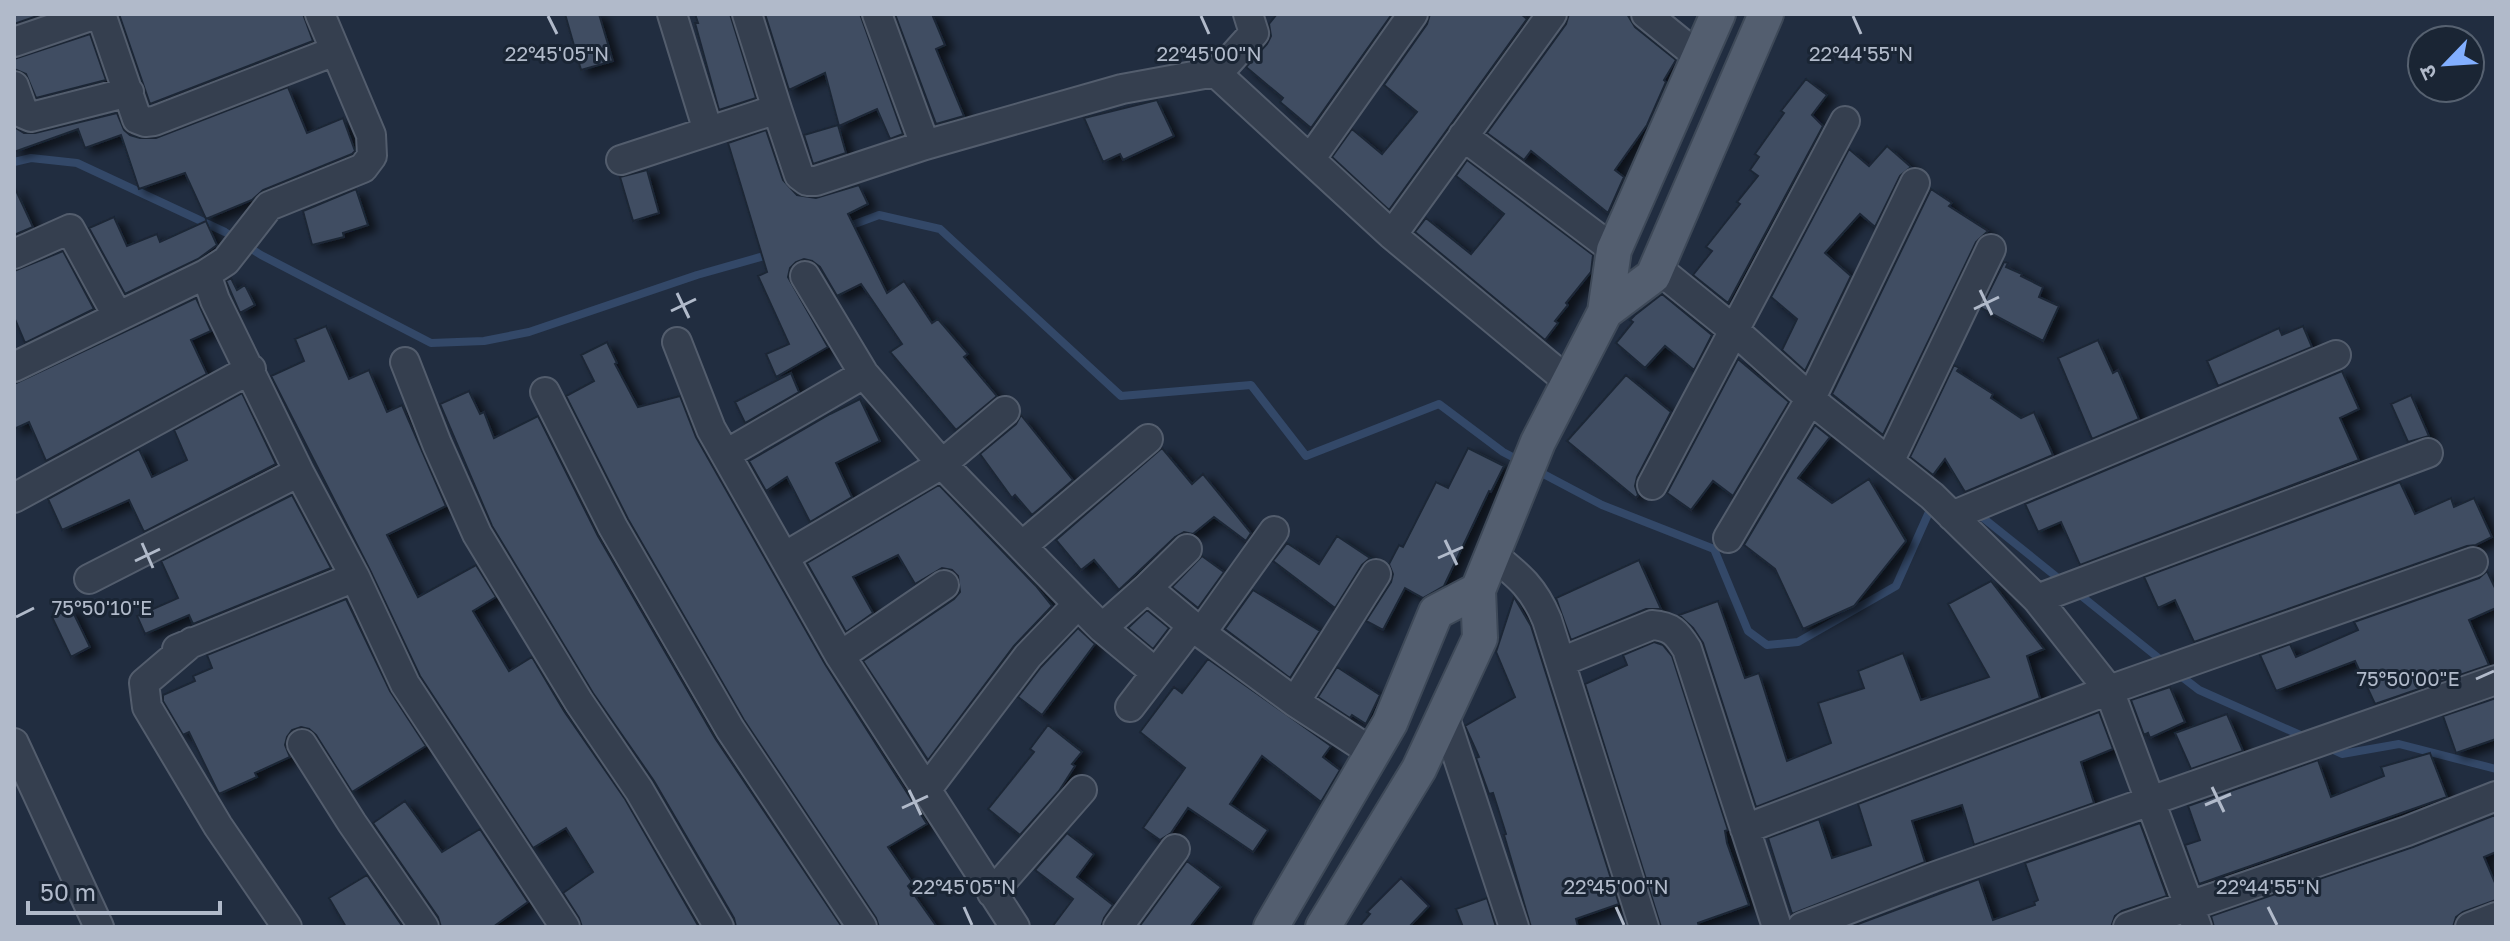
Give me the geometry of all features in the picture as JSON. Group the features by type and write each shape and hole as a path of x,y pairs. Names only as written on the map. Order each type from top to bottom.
{"main road":[{"path":"1323,927 1419,769 1480,638 1478,590 1538,442 1605,312 1614,250 1718,14"},
{"path":"1605,312 1653,276 1766,14"},
{"path":"1271,927 1390,723 1436,612 1478,590"}],"street":[{"path":"14,42 99,14 137,119 145,122 335,51"},
{"path":"14,367 216,268 269,206 363,168 372,156 371,135 320,14"},
{"path":"672,14 708,131"},
{"path":"747,14 799,175 807,181 842,174 925,145 1122,89 1215,72 1228,62 1257,20"},
{"path":"877,14 925,145"},
{"path":"1311,158 1413,14"},
{"path":"1392,235 1552,14"},
{"path":"1646,14 1699,57"},
{"path":"1215,72 1392,235 1569,382"},
{"path":"14,86 24,114 31,117 129,92"},
{"path":"621,160 777,109"},
{"path":"1652,485 1845,121"},
{"path":"1463,136 1614,250"},
{"path":"1728,538 1811,398 1915,183"},
{"path":"14,254 70,229 117,315"},
{"path":"1889,462 1991,249"},
{"path":"216,268 215,300 299,472 355,577 405,684 565,927"},
{"path":"1657,268 1889,462 1955,507 2044,596 2109,690 2193,916"},
{"path":"805,276 864,374 942,464 1102,628 1156,673"},
{"path":"677,342 711,429 840,656 1015,927"},
{"path":"1955,507 2336,355"},
{"path":"405,362 477,534 579,702 639,790 719,927"},
{"path":"14,498 251,369"},
{"path":"726,454 864,374"},
{"path":"545,392 613,527 730,729 862,927"},
{"path":"784,557 942,464 1005,411"},
{"path":"1022,546 1148,439"},
{"path":"2044,596 2428,453"},
{"path":"89,579 299,472"},
{"path":"1130,707 1274,531"},
{"path":"1102,628 1187,549"},
{"path":"1493,555 1527,583 1539,599 1644,927"},
{"path":"1745,829 2152,674 2473,562"},
{"path":"1295,702 1376,574"},
{"path":"141,667 192,642 355,577"},
{"path":"840,656 944,585"},
{"path":"1147,588 1196,630 1295,702 1373,753"},
{"path":"927,789 1028,656 1078,604"},
{"path":"1561,662 1652,625 1666,626 1677,634 1687,649 1777,927"},
{"path":"192,642 144,683 147,707 218,826 287,927"},
{"path":"1802,927 1933,877 2496,680"},
{"path":"1444,715 1514,927"},
{"path":"14,743 99,927"},
{"path":"302,744 424,927"},
{"path":"992,893 1082,790"},
{"path":"2128,927 2193,916 2496,796"},
{"path":"1118,927 1175,849"},
{"path":"2470,927 2496,917"}],"building":[{"path":"14,14 43,14 14,24"},
{"path":"119,14 303,14 313,41 150,104"},
{"path":"565,14 599,14 613,61 581,70"},
{"path":"695,14 730,14 756,98 719,110"},
{"path":"765,14 860,14 903,134 890,139 877,109 839,126 825,73 789,90"},
{"path":"895,14 932,14 945,45 936,49 964,116 936,124"},
{"path":"1277,14 1392,14 1311,128 1280,102 1283,98 1246,67 1267,44 1271,36 1269,24"},
{"path":"1430,14 1521,14 1527,19 1389,210 1332,157 1352,129 1382,154 1417,112 1384,85 1427,24"},
{"path":"1569,14 1627,14 1635,27 1676,60 1664,80 1666,82 1647,125 1615,170 1624,177 1608,213 1531,151 1524,160 1487,133 1566,24"},
{"path":"90,34 106,80 36,98 26,74 14,69 14,59"},
{"path":"1806,79 1827,95 1812,115 1823,126 1728,303 1693,275 1712,251 1706,247 1758,176 1750,170 1759,157 1755,154 1784,113 1781,111"},
{"path":"288,87 307,133 343,118 355,151 263,190 252,200 206,219 185,173 139,189 121,135 85,148 78,129 14,152 14,127 24,133 35,133 117,113 124,130 130,135 156,138"},
{"path":"1157,100 1174,136 1123,160 1120,154 1103,162 1084,118"},
{"path":"838,125 846,153 813,164 804,135"},
{"path":"766,130 783,180 797,195 816,198 859,185 868,204 848,214 887,293 904,281 932,323 938,319 968,354 964,357 997,396 956,430 890,352 902,344 861,284 837,296 820,267 812,261 804,259 796,262 790,268 788,277 828,347 776,377 766,354 789,344 758,276 767,272 728,143"},
{"path":"1887,146 1911,167 1900,176 1875,227 1860,214 1825,253 1851,276 1805,371 1782,350 1797,319 1771,297 1849,149 1869,166"},
{"path":"1467,160 1593,255 1591,272 1566,303 1568,305 1555,321 1558,323 1545,340 1415,232 1426,218 1471,254 1504,214 1456,176"},
{"path":"647,170 659,213 633,221 620,177"},
{"path":"14,186 33,227 14,235"},
{"path":"356,189 368,225 343,233 344,237 312,245 303,211"},
{"path":"1931,189 1952,203 1949,206 1988,231 1976,242 1883,435 1832,394"},
{"path":"114,217 127,246 157,234 160,242 206,221 217,245 198,259 125,294 89,228"},
{"path":"63,251 94,309 25,343 14,317 14,271"},
{"path":"2004,262 2008,263 2006,267 2043,287 2039,297 2059,306 2043,341 1981,308"},
{"path":"231,278 237,290 245,285 255,305 240,313 226,281"},
{"path":"1662,294 1712,335 1694,370 1665,346 1645,368 1616,343 1633,322 1630,320"},
{"path":"196,298 211,331 191,340 207,374 46,461 29,422 14,429 14,384"},
{"path":"326,326 349,379 369,370 387,412 402,405 446,506 387,535 418,597 476,565 496,597 473,611 509,671 532,657 564,711 625,799 699,927 582,927 563,893 593,872 566,828 533,848 420,676 271,376 304,361 295,339"},
{"path":"2303,326 2312,347 2218,386 2207,361 2279,328 2282,335"},
{"path":"2098,340 2113,373 2118,370 2139,419 2092,439 2058,358"},
{"path":"607,342 638,407 680,396 696,437 825,664 927,824 888,847 912,882 908,886 937,927 879,927 876,918 744,720 628,519 566,396 594,381 581,355"},
{"path":"1738,359 1789,402 1733,496 1713,481 1691,510 1667,493"},
{"path":"1954,365 1959,368 1957,371 1993,394 1991,398 2021,418 2034,412 2053,455 1965,492 1945,459 1933,475 1910,457"},
{"path":"2342,371 2359,409 2340,418 2359,460 2080,565 2061,522 2038,532 2025,504"},
{"path":"791,373 799,392 745,423 735,402"},
{"path":"1626,375 1671,412 1637,477 1636,498 1567,441"},
{"path":"469,391 480,414 484,412 494,438 538,416 598,536 715,738 842,927 736,927 734,918 654,781 593,693 492,526 440,404"},
{"path":"242,393 276,464 144,532 129,500 62,530 48,499 139,449 152,477 187,460 174,430"},
{"path":"2411,395 2429,436 2408,442 2391,404"},
{"path":"860,399 880,441 836,463 852,497 810,522 787,477 766,491 749,461"},
{"path":"1021,415 1073,480 1032,515 1015,495 1012,498 980,454 1016,424"},
{"path":"1815,425 1830,437 1798,478 1832,503 1869,479 1906,541 1854,606 1803,629 1775,569 1744,545"},
{"path":"1162,448 1192,484 1203,474 1251,533 1246,541 1214,517 1193,534 1184,532 1175,537 1119,590 1094,560 1081,570 1056,540"},
{"path":"1468,448 1504,466 1444,586 1423,598 1405,588 1383,630 1366,621 1391,582 1393,574 1389,564 1399,545 1403,547 1436,482 1448,488"},
{"path":"2400,482 2415,514 2451,498 2454,507 2474,498 2492,537 2194,642 2175,600 2158,608 2144,577"},
{"path":"939,485 1052,606 1014,646 928,760 863,661 954,599 960,592 958,576 952,570 942,568 915,584 898,555 853,577 873,613 846,632 807,563"},
{"path":"292,495 331,568 193,624 189,615 145,634 137,616 178,598 161,561"},
{"path":"1337,536 1370,558 1362,565 1335,608 1273,561 1287,543 1319,564"},
{"path":"1202,556 1224,572 1198,608 1172,587"},
{"path":"1639,560 1661,609 1646,609 1571,640 1556,598"},
{"path":"2487,571 2496,590 2496,608 2469,620 2489,665 2375,704 2355,661 2276,691 2260,655 2290,644 2296,657 2358,630 2354,622 2479,578"},
{"path":"1991,581 2044,649 2027,656 2040,698 1756,807 1703,643 1679,615 1718,601 1745,678 1759,673 1787,761 1831,743 1818,703 1864,688 1858,671 1903,653 1921,700 1989,677 1948,604"},
{"path":"1253,590 1320,631 1290,678 1225,629"},
{"path":"1514,597 1531,626 1619,904 1576,919 1578,927 1531,927 1493,793 1489,794 1476,758 1479,757 1465,726 1515,697 1496,652"},
{"path":"346,599 390,691 426,746 352,792 316,735 301,727 292,730 287,737 285,745 290,757 255,773 257,777 219,794 189,732 183,735 163,701 163,695 195,681 193,676 212,668 207,655"},
{"path":"71,608 90,647 71,657 52,617"},
{"path":"1147,610 1169,628 1153,649 1128,628"},
{"path":"1078,628 1095,644 1042,715 1018,697"},
{"path":"1654,642 1663,645 1672,656 1728,830 1725,831 1727,843 1749,905 1698,923 1699,927 1661,927 1585,684 1627,665 1623,655"},
{"path":"1208,659 1331,746 1323,757 1340,770 1321,802 1262,756 1230,804 1268,830 1253,852 1188,808 1171,833 1160,840 1143,828 1185,768 1140,732 1174,687 1182,693"},
{"path":"1337,667 1380,695 1366,724 1352,715 1350,718 1318,697"},
{"path":"2170,687 2185,722 2150,738 2148,733 2144,735 2131,700"},
{"path":"2496,698 2496,739 2456,753 2443,716"},
{"path":"2099,712 2113,749 2081,762 2094,803 1974,845 1962,805 1912,821 1925,862 1792,914 1768,838 1819,819 1832,858 1871,845 1858,804"},
{"path":"2227,714 2243,751 2191,769 2175,733"},
{"path":"1048,725 1082,752 1072,764 1075,766 1059,791 1020,835 988,809 1034,752 1030,749"},
{"path":"2430,753 2447,797 2199,884 2185,845 2200,840 2188,806 2318,760 2331,797 2384,776 2381,767"},
{"path":"405,801 442,852 480,829 528,902 493,927 441,927 438,917 373,823"},
{"path":"2495,815 2496,852 2484,857 2496,885 2496,900 2463,912 2456,917 2453,927 2214,927 2211,916 2413,847"},
{"path":"2140,823 2167,896 2122,911 2115,916 2111,927 1850,927 1979,879 1993,920 2035,905 2034,902 2038,900 2025,863"},
{"path":"1067,833 1094,854 1077,877 1113,905 1101,927 1052,927 1073,899 1035,870"},
{"path":"1187,861 1221,887 1190,927 1139,927"},
{"path":"367,875 403,927 346,927 329,898"},
{"path":"1401,878 1429,906 1409,927 1359,927 1370,914 1367,912"},
{"path":"1487,898 1496,927 1463,927 1456,909"}],"waterway":[{"path":"14,162 31,158 77,163 225,232 261,255 431,343 484,341 529,332 697,275 771,254"},
{"path":"844,228 879,215 940,229 1121,396 1251,385 1306,456 1439,404 1503,452 1522,462"},
{"path":"1534,469 1602,505 1714,549 1748,631 1767,645 1798,642 1896,586 1929,512 1935,507"},
{"path":"1977,513 2063,582"},
{"path":"2074,590 2166,664"},
{"path":"2177,673 2199,690 2307,738"},
{"path":"2327,747 2342,754 2399,744 2496,769"}]}
